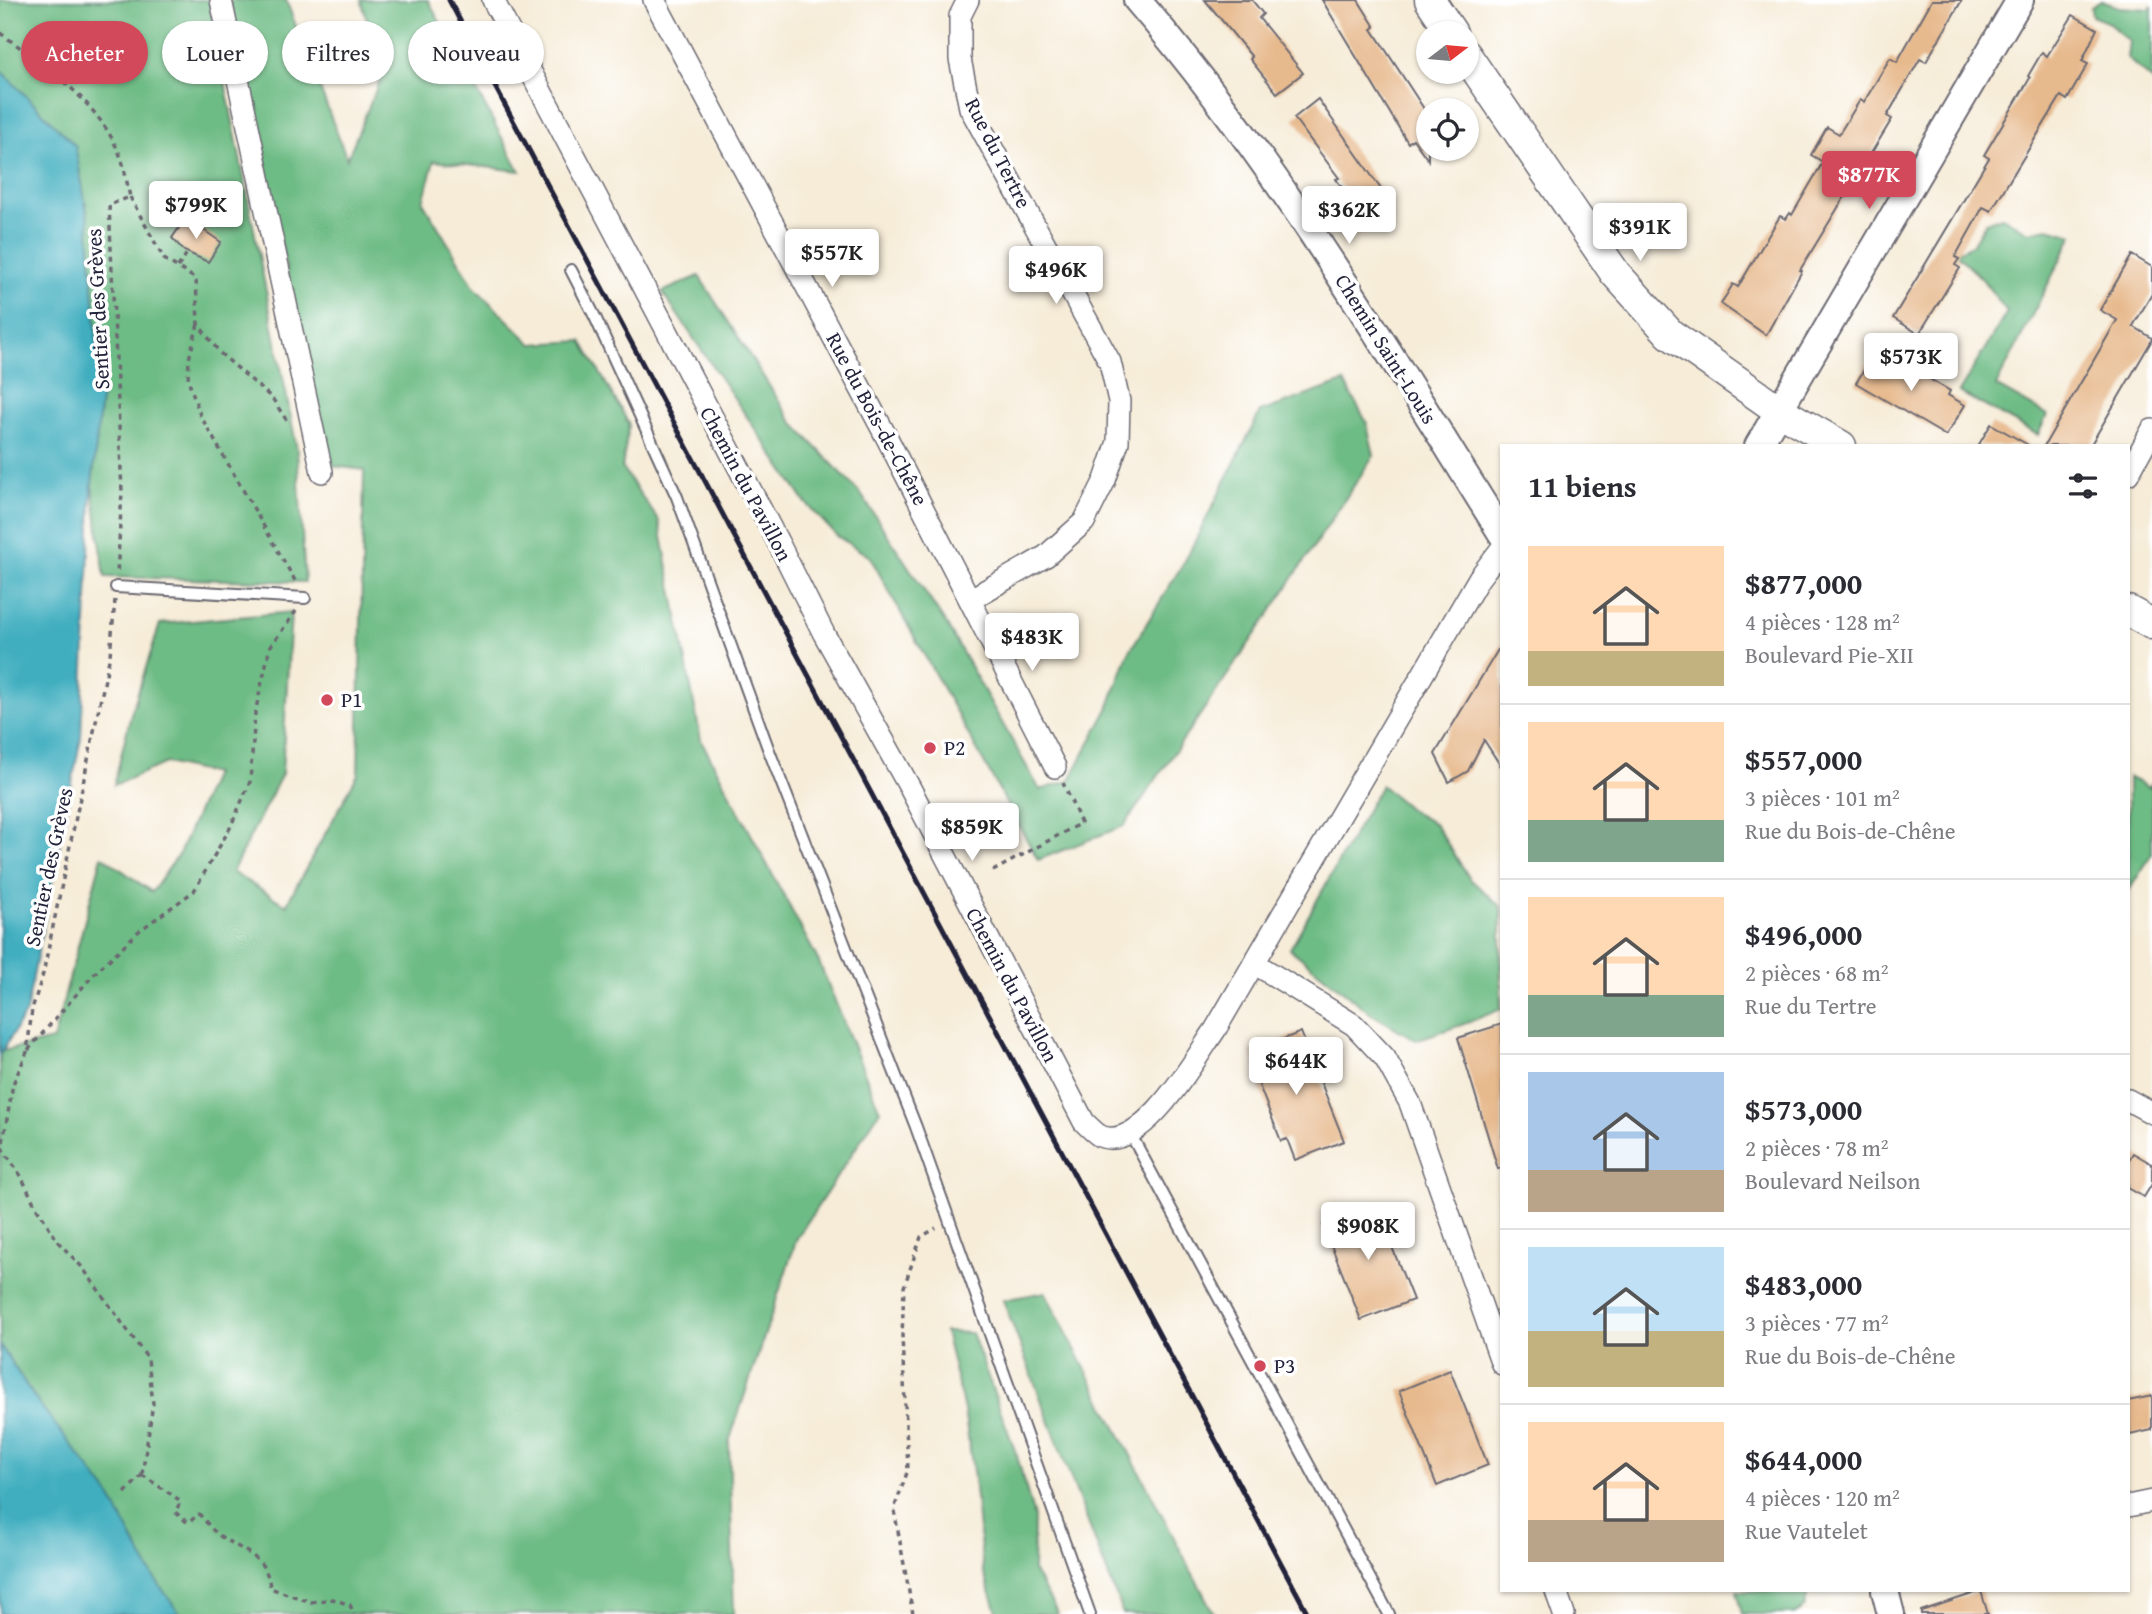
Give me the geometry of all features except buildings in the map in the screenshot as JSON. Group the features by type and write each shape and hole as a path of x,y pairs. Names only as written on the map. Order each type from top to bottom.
{"main road":[{"path":"1430,0 1444,21"},
{"path":"1479,74 1615,273 1670,334 1780,411 1838,444"},
{"path":"2130,612 2152,624"}],"street":[{"path":"221,0 321,472"},
{"name":"Chemin du Pavillon","path":"493,0 824,634 910,788 1084,1122 1100,1136 1114,1138 1130,1133"},
{"name":"Rue du Bois-de-Chêne","path":"654,0 971,598 1055,767"},
{"name":"Rue du Tertre","path":"968,0 960,16 960,59 970,108 1110,362 1119,401 1118,442 1105,480 1084,522 1046,556 971,598"},
{"name":"Chemin Saint-Louis","path":"1137,0 1245,139 1339,273 1500,531"},
{"path":"1759,444 2020,0"},
{"path":"2130,472 2146,454 2152,430"},
{"path":"1130,1133 1145,1124 1176,1087 1215,1030 1479,578 1500,551"},
{"path":"1254,963 1354,1025 1385,1058 1410,1102 1500,1358"},
{"path":"2130,1101 2152,1113"},
{"path":"2130,1506 2152,1500"},
{"path":"1556,1592 1564,1614"},
{"path":"1885,1592 1891,1614"}],"lane":[{"path":"571,270 601,329 677,497 768,748 916,1127 1090,1614"},
{"path":"116,587 305,598"},
{"path":"1130,1133 1389,1614"}],"path":[{"path":"0,33 59,76 99,116 121,156 130,197 164,258 196,279 198,324 189,359 188,379 200,415 305,598 270,647 255,713 250,782 230,828 194,891 139,931 95,973 27,1052"},
{"name":"Sentier des Grèves","path":"130,197 108,205 122,492 110,655 43,974 32,1009 27,1052 13,1084 2,1148 22,1176 35,1205 60,1243 82,1267 148,1359 153,1404 142,1475"},
{"path":"178,267 187,253"},
{"path":"198,324 220,353 272,398 293,429"},
{"path":"993,871 1081,823 1055,767"},
{"path":"913,1614 894,1508 908,1470 902,1336 904,1287 921,1237 950,1220"},
{"path":"125,1493 142,1475 181,1501 175,1512 188,1523 199,1514 215,1532 248,1551 265,1569 270,1588 311,1602 333,1599 350,1605 354,1614"}],"green space":[{"path":"0,0 209,0 213,21 162,21 162,84 225,84 297,449 305,582 105,577 92,484 101,397 88,218 75,146 0,70"},
{"path":"230,0 286,0 294,21 282,21 282,84 318,84 347,159 378,84 394,84 394,21 367,21 361,0 428,0 439,21 408,21 408,84 473,84 520,171 434,161 423,202 475,288 532,344 582,341 629,424 622,468 659,521 701,740 819,962 880,1111 797,1238 729,1442 734,1614 180,1614 0,1345 0,1055 3,1051 53,1040 102,856 152,892 180,852 214,774 166,763 114,785 131,714 160,624 291,612 282,774 232,872 286,905 358,774 364,470 327,465 248,84 268,84 268,21 234,21"},
{"path":"2101,1 2119,7 2150,9 2152,5 2152,80 2127,58 2129,41 2107,22 2092,16 2091,7"},
{"path":"2002,217 2029,232 2048,228 2073,235 1996,386 2047,415 2038,435 1959,392 2007,312 1982,279 1955,253 1972,245 1986,222"},
{"path":"699,276 793,423 860,493 948,627 1040,790 1069,781 1108,709 1128,654 1186,559 1260,412 1344,382 1366,421 1374,455 1124,826 1038,860 870,557 837,536 805,502 662,292"},
{"path":"2130,778 2149,788 2152,784 2152,854 2130,889"},
{"path":"1381,785 1413,812 1435,824 1470,879 1500,906 1500,1009 1416,1040 1370,1013 1290,949"},
{"path":"1045,1292 1214,1614 1123,1614 1003,1300"},
{"path":"945,1332 972,1333 1017,1456 1034,1517 1033,1570 1058,1614 998,1614 983,1571 964,1410"},
{"path":"1736,1592 1808,1592 1805,1606 1796,1614 1742,1614"}],"water":[{"path":"0,70 75,145 88,218 101,397 92,484 81,738 26,1012 0,1055"},
{"path":"0,1345 34,1397 109,1494 152,1575 180,1614 0,1614"}],"railway":[{"path":"449,0 1308,1614"}],"place":[{"name":"P1","path":"327,700"},
{"name":"P2","path":"930,748"},
{"name":"P3","path":"1260,1366"}]}
